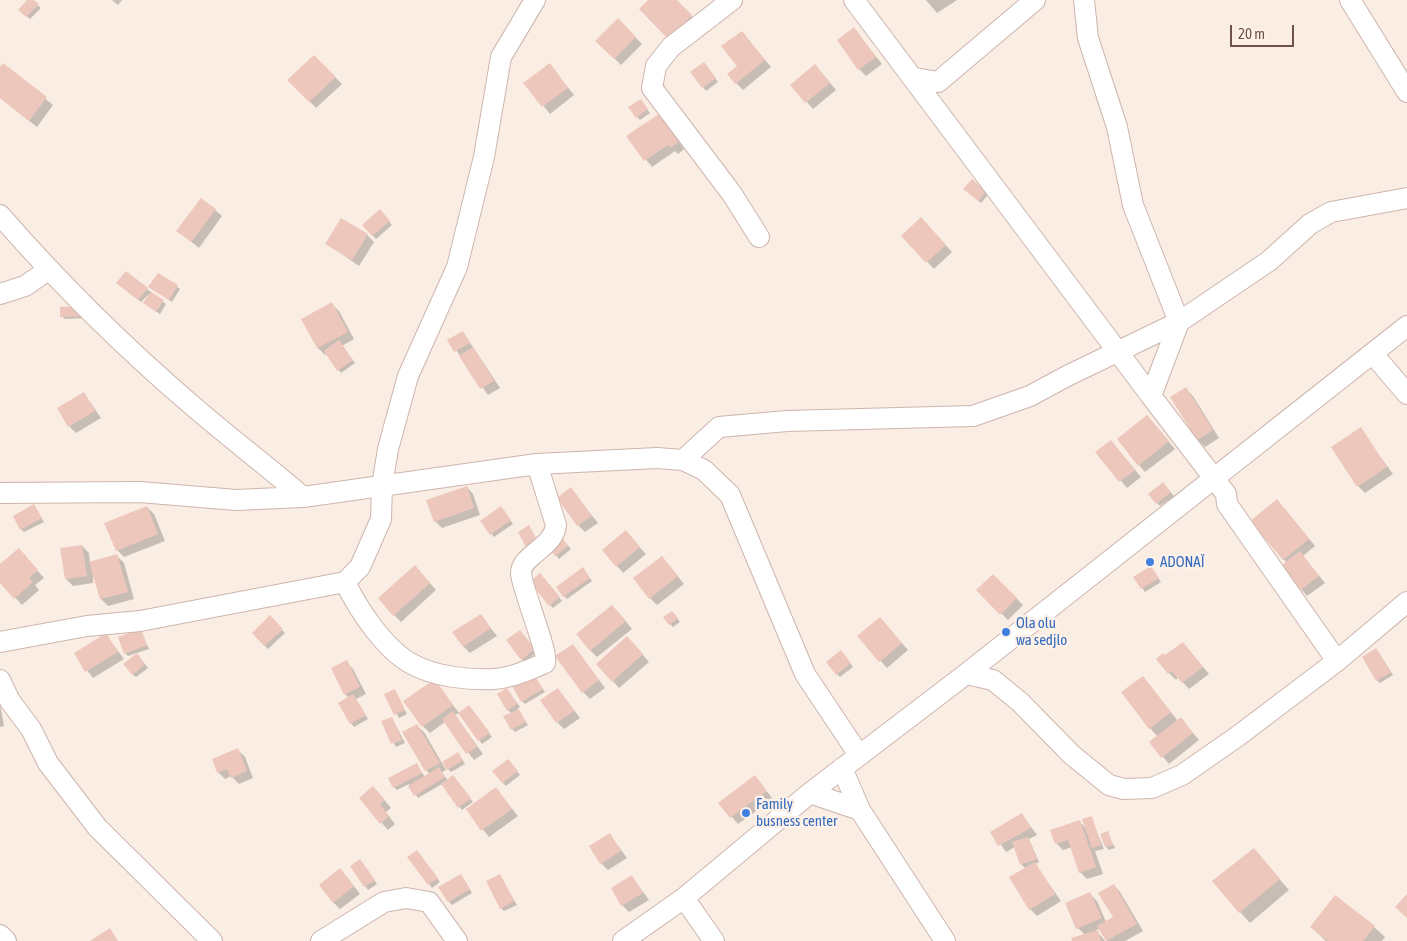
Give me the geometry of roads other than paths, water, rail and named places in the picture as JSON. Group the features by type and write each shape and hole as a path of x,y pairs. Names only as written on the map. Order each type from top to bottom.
{"street":[{"path":"0,642 87,626 150,619 345,582 360,567 372,544 381,519 382,486 388,448 408,376 458,267 484,157 501,58 535,0"},
{"path":"854,0 914,78 1116,352 1212,479 1226,494 1227,504 1337,661"},
{"path":"914,78 938,82 1035,0"},
{"path":"1084,0 1088,38 1117,127 1134,205 1179,322 1150,396"},
{"path":"1350,0 1407,92"},
{"path":"724,2 671,47 656,66 652,88 732,194 759,237"},
{"path":"683,460 719,428 787,421 972,416 1030,396 1179,322 1269,261 1310,224 1331,212 1407,198"},
{"path":"0,215 48,270 130,350 195,408 252,452 303,497"},
{"path":"0,294 25,286 48,270"},
{"path":"623,941 684,898 810,793 966,674 1407,326"},
{"path":"1373,354 1407,394"},
{"path":"0,493 140,492 236,500 303,497 537,464 657,458 683,460 704,470 730,495 805,674 859,755"},
{"path":"345,582 354,602 393,649 412,664 434,673 495,679 520,673 545,663 547,656 532,617 521,573 525,562 541,550 555,530 556,525 537,464"},
{"path":"966,674 993,680 1020,702 1072,755 1109,785 1124,789 1152,788 1182,775 1238,736 1337,661 1407,602"},
{"path":"0,680 10,701 30,729 48,763 97,827 212,941"},
{"path":"842,768 860,810 946,941"},
{"path":"810,793 860,810"},
{"path":"321,941 384,902 406,898 430,902 457,941"},
{"path":"684,898 714,941"},
{"path":"0,935 6,941"}],"place":[{"name":"ADONAÏ","path":"1150,562"},
{"name":"Ola olu wa sedjlo","path":"1006,632"},
{"name":"Family busness center","path":"746,813"}]}
